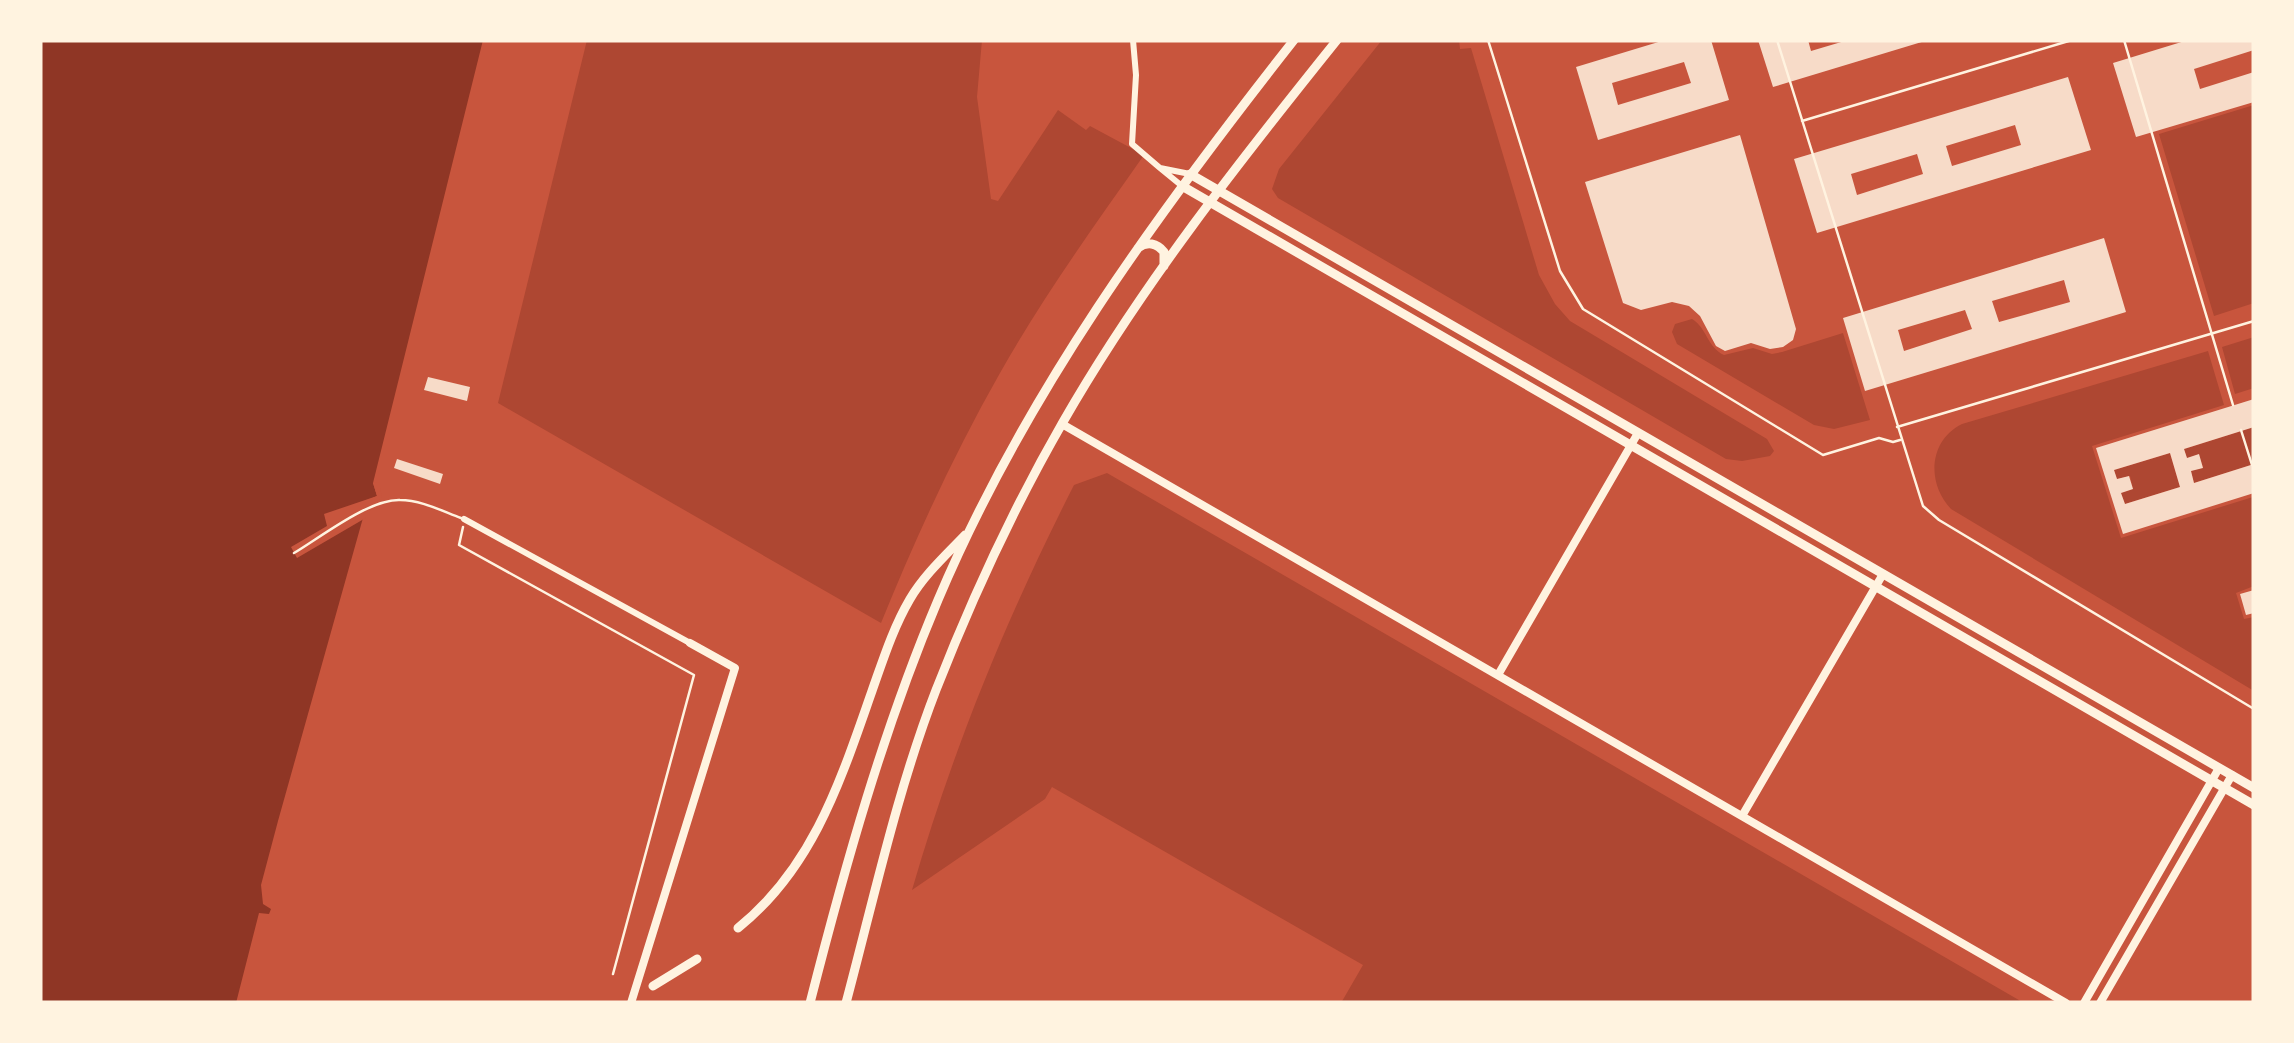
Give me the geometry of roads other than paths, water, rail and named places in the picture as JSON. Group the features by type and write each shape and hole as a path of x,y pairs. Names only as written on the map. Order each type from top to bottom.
{"main road":[{"path":"810,1003 888,727 939,597 971,530 1042,394 1136,250 1294,40"},
{"path":"847,1000 901,796 935,692 990,564 1062,424 1163,268 1337,40"},
{"path":"1190,174 2254,788"},
{"path":"1182,186 2254,804"},
{"path":"1136,250 1146,244 1161,248 1163,268"},
{"path":"738,928 792,872 820,828 908,603 928,575 971,530"},
{"path":"653,986 697,959"}],"street":[{"path":"1133,40 1136,75 1132,144 1182,186"},
{"path":"1160,168 1190,174"},
{"path":"1062,424 2066,1003"},
{"path":"1498,675 1638,432"},
{"path":"464,519 735,668 630,1003"},
{"path":"1742,816 1883,574"},
{"path":"2084,1003 2219,768"},
{"path":"2100,1003 2232,775"},
{"path":"847,1000 858,1003"}],"lane":[{"path":"1488,40 1560,271 1583,310 1823,455 1879,438 1901,440"},
{"path":"1777,40 1922,503 1939,520 2254,709"},
{"path":"1802,121 2072,40"},
{"path":"2124,40 2233,405"},
{"path":"1897,427 2254,320"},
{"path":"2241,430 2252,465"},
{"path":"294,553 391,500 424,505 464,519"}]}
